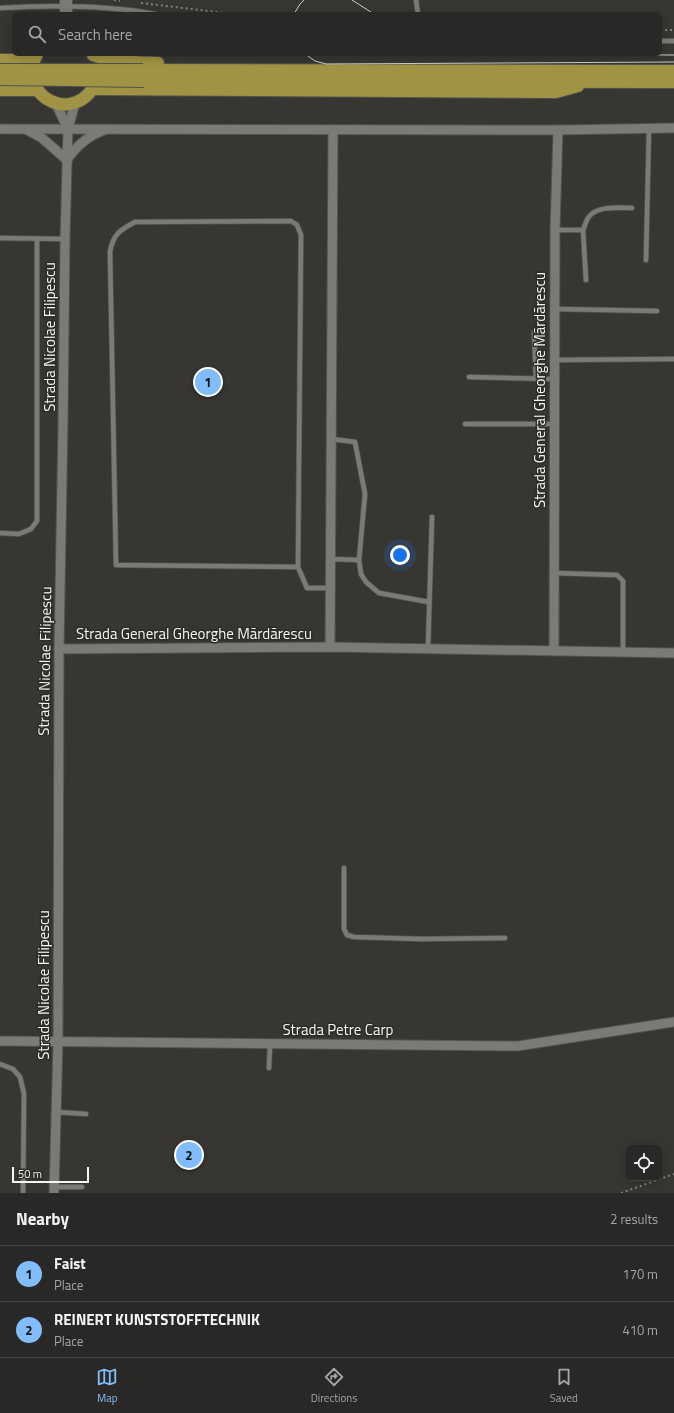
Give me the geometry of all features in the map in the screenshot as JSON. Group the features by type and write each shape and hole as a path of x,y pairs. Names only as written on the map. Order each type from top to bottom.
{"main road":[{"path":"0,60 36,57 32,75 37,90 44,98 56,104 68,105 85,98 93,89 97,81 98,72 97,63 94,56"},
{"path":"98,56 126,62 314,66 556,65 595,76 674,82"},
{"path":"0,70 144,76"},
{"path":"0,78 144,76 595,76 674,71"},
{"path":"93,89 556,92 595,76"},
{"path":"0,90 37,90"}],"street":[{"name":"Strada Nicolae Filipescu","path":"54,1190 58,1042 58,649 65,239 68,128 75,103"},
{"name":"Strada Nicolae Filipescu","path":"56,104 68,128"},
{"path":"0,129 558,130 674,128"},
{"path":"24,129 42,138 67,160 74,150 87,139 107,129"},
{"name":"Strada General Gheorghe Mărdărescu","path":"330,647 333,130"},
{"name":"Strada General Gheorghe Mărdărescu","path":"554,651 554,309 558,130"},
{"name":"Strada General Gheorghe Mărdărescu","path":"58,649 330,647 674,653"},
{"name":"Strada Petre Carp","path":"0,1041 518,1046 674,1022"}],"lane":[{"path":"416,0 418,12"},
{"path":"0,8 112,8 141,12"},
{"path":"662,42 674,41"},
{"path":"646,260 649,128"},
{"path":"586,280 583,230 588,218 593,212 603,209 632,208"},
{"path":"298,567 116,565 110,252 112,241 120,230 135,222 291,222 297,225 301,235 298,567 307,588 331,588"},
{"path":"555,230 583,230"},
{"path":"0,238 65,239"},
{"path":"0,533 19,534 31,529 37,521 37,238"},
{"path":"554,309 657,310"},
{"path":"534,332 536,379"},
{"path":"554,360 674,359"},
{"path":"469,377 554,379"},
{"path":"465,424 554,424"},
{"path":"332,439 355,442 364,494 359,560 361,574 366,582 379,593 429,602"},
{"path":"428,649 432,517"},
{"path":"331,559 359,560"},
{"path":"554,573 617,575 620,577 623,581 623,652"},
{"path":"344,868 344,929 347,935 354,937 422,939 505,938"},
{"path":"269,1068 270,1044"},
{"path":"0,1064 13,1069 20,1078 24,1094 23,1193"},
{"path":"56,1112 86,1114"},
{"path":"54,1190 82,1187"}],"path":[{"path":"114,0 121,1"},
{"path":"137,3 216,12"},
{"path":"662,30 674,30"},
{"path":"621,1193 674,1174"}],"tram line":[{"path":"295,12 304,0"},
{"path":"352,0 371,12"},
{"path":"662,55 674,55"},
{"path":"308,56 315,61 326,64 674,62"}],"place":[{"name":"Faist","path":"208,382"},
{"name":"REINERT KUNSTSTOFFTECHNIK","path":"189,1155"}]}
